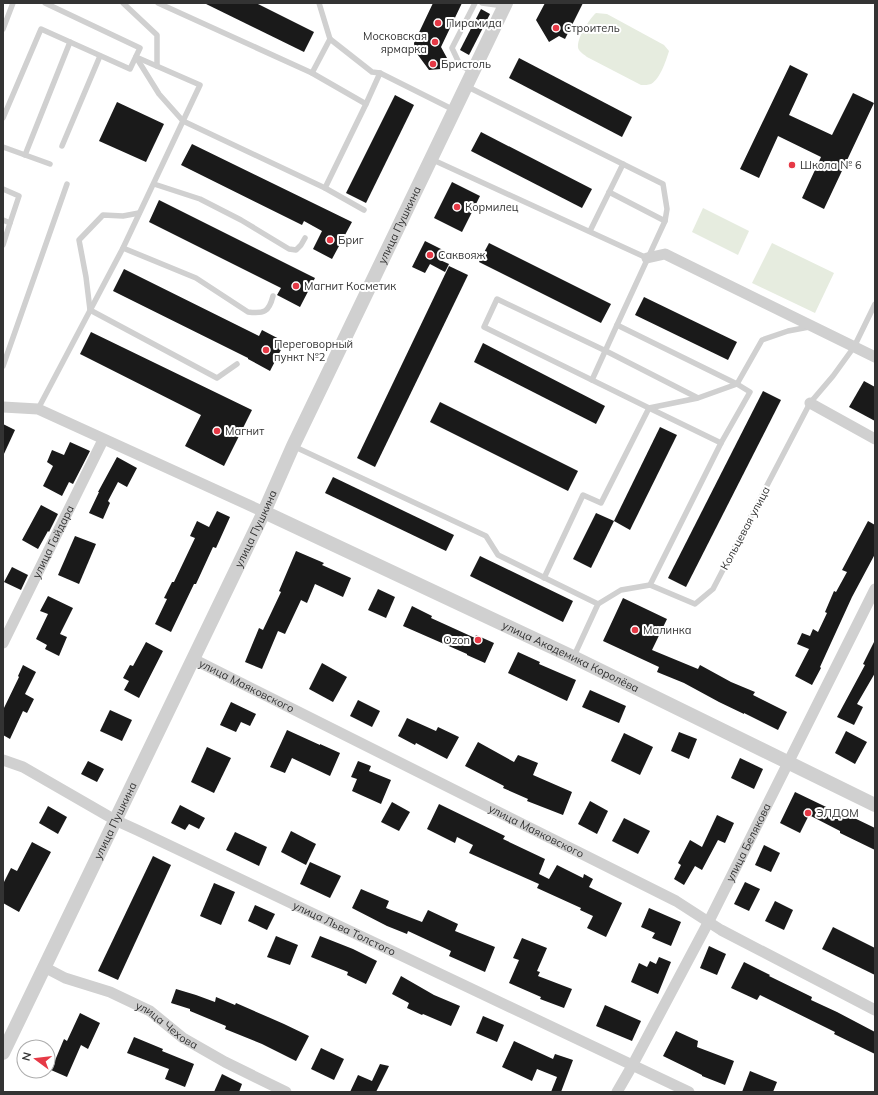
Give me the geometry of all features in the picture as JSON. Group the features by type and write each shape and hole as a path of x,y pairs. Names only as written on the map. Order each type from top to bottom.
{"street":[{"name":"улица Пушкина","path":"3,1053 264,512 293,446 505,4"},
{"path":"648,258 665,254 875,357"},
{"path":"810,403 875,439"},
{"path":"3,406 38,409 103,440 264,512"},
{"name":"улица Гайдара","path":"3,643 103,440"},
{"name":"улица Академика Королёва","path":"264,512 573,657 875,805"},
{"name":"улица Белякова","path":"617,1092 709,921 875,589"},
{"name":"улица Маяковского","path":"193,659 676,900 721,930 875,1010"},
{"name":"улица Льва Толстого","path":"3,760 23,767 115,820 689,1092"},
{"name":"улица Чехова","path":"44,968 65,978 110,992 150,1011 183,1038 224,1062 286,1092"}],"lane":[{"path":"3,29 13,3"},
{"path":"3,118 40,29 130,69 140,48 45,3"},
{"path":"123,3 157,36 157,66"},
{"path":"158,3 312,74 366,104"},
{"path":"319,3 330,39 372,72 380,73 454,111"},
{"path":"473,72 460,65 452,48 475,3"},
{"path":"482,3 505,4"},
{"path":"312,74 330,39"},
{"path":"25,155 70,42"},
{"path":"62,146 100,56"},
{"path":"38,409 123,248 200,86 136,57"},
{"path":"136,57 159,94 183,121 325,188 364,210"},
{"path":"325,188 380,73"},
{"path":"466,86 663,184 667,209 665,221 592,380"},
{"path":"3,147 50,164"},
{"path":"431,159 648,258"},
{"path":"590,231 623,164"},
{"path":"3,366 67,184"},
{"path":"154,184 200,199 241,220 289,249 296,250 305,238"},
{"path":"3,189 19,196 3,245"},
{"path":"609,192 665,221"},
{"path":"90,310 79,240 103,215 123,216 139,213"},
{"path":"3,220 10,223"},
{"path":"123,248 196,278 248,312 264,312 270,306 273,296"},
{"path":"698,398 606,351 497,300 484,327 721,443"},
{"path":"810,403 833,376 854,347 875,304"},
{"path":"90,310 217,378 237,364"},
{"path":"573,657 598,604 621,590 650,585 721,443 750,392 737,384 617,325"},
{"path":"649,408 698,398 737,384 762,340 788,331 814,326"},
{"name":"Кольцевая улица","path":"650,585 695,604 713,589 810,403"},
{"path":"544,578 583,495 601,503 649,408"},
{"path":"293,446 486,536 498,555 598,604"}],"shaded area":[{"path":"596,13 607,14 664,45 669,51 662,69 654,82 651,84 641,85 587,57 579,50 578,46 580,36 586,25"},
{"path":"703,208 749,231 738,255 692,232"},
{"path":"772,243 834,273 815,313 752,283"}],"building":[{"path":"204,3 256,3 314,32 304,52"},
{"name":"Пирамида","path":"433,3 462,3 441,47 447,58 441,69 429,70 415,51 414,43"},
{"name":"Строитель","path":"545,3 583,3 565,39 559,36 549,42 536,20"},
{"path":"481,9 490,14 469,55 460,50"},
{"path":"519,58 632,117 622,137 509,78"},
{"path":"790,65 808,74 789,115 832,135 853,93 874,103 824,209 802,198 821,157 778,136 759,178 740,169"},
{"path":"395,95 414,105 366,203 346,193"},
{"path":"117,102 164,124 146,162 99,141"},
{"path":"481,132 592,189 582,208 471,151"},
{"path":"192,144 352,222 332,259 313,249 322,231 304,221 302,225 181,165"},
{"name":"Кормилец","path":"452,182 480,196 462,232 434,218"},
{"path":"159,200 315,278 300,307 277,295 281,288 149,222"},
{"name":"Саквояж","path":"425,241 445,251 440,260 449,264 445,272 430,264 425,273 412,267"},
{"path":"489,243 611,304 601,323 479,262"},
{"path":"449,266 468,275 375,467 357,458"},
{"path":"124,269 259,336 262,330 285,342 270,371 248,358 113,291"},
{"path":"644,297 737,342 728,360 635,315"},
{"path":"91,332 252,410 224,466 185,446 201,415 80,354"},
{"path":"483,343 605,406 596,424 474,362"},
{"path":"864,381 875,387 875,421 849,407"},
{"path":"763,391 781,400 686,587 668,578"},
{"path":"440,402 578,471 568,491 430,422"},
{"path":"3,424 15,430 3,456"},
{"path":"660,427 677,435 630,530 614,521"},
{"path":"70,442 90,451 73,484 69,482 62,496 43,486 53,466 47,462 52,450 64,455"},
{"path":"117,457 137,468 127,487 118,482 108,501 110,503 103,519 89,513 98,492"},
{"path":"333,477 454,535 446,551 325,493"},
{"path":"41,505 58,514 38,549 22,540"},
{"path":"217,511 230,517 216,548 213,547 171,632 155,624 167,599 164,598 172,582 174,582 195,538 190,536 197,521 209,527"},
{"path":"596,513 614,521 591,568 573,559"},
{"path":"868,521 875,525 875,554 852,597 812,685 795,676 809,649 797,644 802,633 810,636 813,629 818,632 827,613 825,612 834,591 836,592 847,572 842,570"},
{"path":"75,536 96,544 79,584 58,575"},
{"path":"296,551 324,563 322,565 351,578 343,597 315,584 307,603 301,600 285,634 278,631 262,669 245,662 259,628 263,630 281,592 279,591"},
{"path":"480,556 573,601 563,622 470,576"},
{"path":"12,567 28,575 21,590 4,582"},
{"path":"378,589 395,597 386,618 368,610"},
{"path":"48,596 73,608 60,634 67,637 59,656 45,649 47,645 36,639 48,614 40,611"},
{"path":"623,598 667,619 652,650 698,669 700,665 731,682 755,692 753,695 787,712 778,730 719,702 684,683 657,672 659,667 603,641"},
{"path":"412,606 432,616 431,618 475,638 476,635 494,643 485,663 403,626"},
{"path":"875,640 875,673 857,704 863,707 854,725 837,717 865,665 863,664"},
{"path":"146,642 163,651 139,698 124,690 129,681 123,678 130,665 133,666"},
{"path":"518,652 540,662 539,664 576,680 567,701 508,673"},
{"path":"322,663 347,677 333,702 309,689"},
{"path":"23,665 36,672 25,694 34,699 27,713 23,711 10,739 3,735 3,710 19,677 18,676"},
{"path":"590,690 626,706 619,723 582,707"},
{"path":"358,700 380,711 372,727 350,716"},
{"path":"231,702 256,714 250,726 241,722 236,732 220,725"},
{"path":"110,710 132,720 122,741 100,731"},
{"path":"407,718 436,731 438,727 459,737 447,759 416,743 415,745 398,736"},
{"path":"287,730 340,753 330,776 292,758 285,773 270,767"},
{"path":"846,731 867,742 855,764 835,753"},
{"path":"679,732 697,739 689,759 671,751"},
{"path":"624,733 653,747 640,775 611,761"},
{"path":"478,742 514,762 518,755 538,763 533,775 572,792 563,815 527,801 528,799 503,788 504,786 465,766"},
{"path":"207,747 231,758 214,793 191,782"},
{"path":"740,758 763,769 754,789 731,778"},
{"path":"88,761 104,769 97,782 81,774"},
{"path":"358,761 371,766 369,771 391,780 381,804 352,791 357,779 351,777"},
{"path":"795,792 847,817 848,815 875,828 875,850 840,833 840,831 809,815 800,833 780,823"},
{"path":"590,801 608,811 597,834 578,824"},
{"path":"392,802 410,812 399,831 381,822"},
{"path":"439,804 505,836 503,839 545,859 539,874 549,879 557,865 583,878 584,874 593,879 589,887 622,903 606,937 587,928 593,916 580,910 581,908 537,888 539,884 469,853 473,845 457,837 455,843 427,829"},
{"path":"180,805 205,818 199,829 189,824 185,830 171,823"},
{"path":"48,806 67,817 58,834 39,823"},
{"path":"717,815 734,823 725,843 718,840 702,870 695,866 684,885 674,879 681,865 678,863 690,840 702,847"},
{"path":"624,818 650,831 638,854 612,841"},
{"path":"291,831 316,844 306,865 281,852"},
{"path":"235,832 267,847 259,866 226,850"},
{"path":"32,842 51,852 19,912 3,903 3,884 11,868 17,871"},
{"path":"764,845 780,853 771,872 755,865"},
{"path":"153,856 171,865 118,980 98,971"},
{"path":"310,862 341,876 330,898 300,884"},
{"path":"745,882 760,889 749,911 734,904"},
{"path":"214,883 235,892 221,925 200,916"},
{"path":"361,889 389,901 386,908 422,922 428,910 458,924 455,931 495,947 485,972 449,956 451,951 408,931 407,934 387,926 352,908"},
{"path":"775,901 793,910 784,930 765,921"},
{"path":"255,905 275,914 267,930 248,921"},
{"path":"649,908 681,922 671,946 652,938 655,933 641,927"},
{"path":"833,927 875,948 875,975 822,949"},
{"path":"276,936 298,945 290,965 267,957"},
{"path":"320,936 353,949 377,961 366,984 347,975 348,972 311,957"},
{"path":"522,938 547,948 537,971 540,972 538,976 572,989 564,1008 540,999 541,997 509,983 519,960 513,958"},
{"path":"709,946 726,954 717,975 700,968"},
{"path":"659,957 671,962 658,994 631,982 639,963 647,967 650,961 656,964"},
{"path":"744,962 812,997 811,1000 875,1032 875,1054 834,1034 835,1032 760,995 757,1000 731,988"},
{"path":"401,976 434,995 460,1006 451,1026 407,1008 409,1003 392,994"},
{"path":"176,989 215,1002 216,997 235,1005 236,1003 309,1036 296,1061 262,1044 225,1029 226,1026 190,1011 190,1009 171,1003"},
{"path":"605,1005 641,1021 632,1041 596,1026"},
{"path":"80,1013 100,1023 88,1049 81,1045 67,1077 56,1072 56,1058 64,1039 67,1041"},
{"path":"483,1016 504,1025 497,1042 476,1033"},
{"path":"676,1031 698,1041 697,1047 734,1061 725,1085 702,1076 663,1056"},
{"path":"134,1037 163,1049 162,1051 194,1064 185,1087 165,1079 169,1069 127,1053"},
{"path":"514,1041 553,1059 555,1054 573,1060 561,1092 551,1092 557,1077 537,1069 532,1081 502,1067"},
{"path":"321,1048 344,1059 334,1080 311,1069"},
{"path":"380,1064 389,1066 376,1092 350,1092 358,1075 372,1081"},
{"path":"750,1071 777,1082 773,1092 742,1092"},
{"path":"222,1074 242,1084 239,1092 214,1092"}],"place":[{"name":"Пирамида","path":"438,23"},
{"name":"Строитель","path":"556,28"},
{"name":"Московская ярмарка","path":"435,42"},
{"name":"Бристоль","path":"433,64"},
{"name":"Школа № 6","path":"792,165"},
{"name":"Кормилец","path":"457,207"},
{"name":"Бриг","path":"330,240"},
{"name":"Саквояж","path":"430,255"},
{"name":"Магнит Косметик","path":"296,286"},
{"name":"Переговорный пункт №2","path":"266,350"},
{"name":"Магнит","path":"217,431"},
{"name":"Малинка","path":"635,630"},
{"name":"Ozon","path":"478,640"},
{"name":"ЭЛДОМ","path":"808,813"}]}
